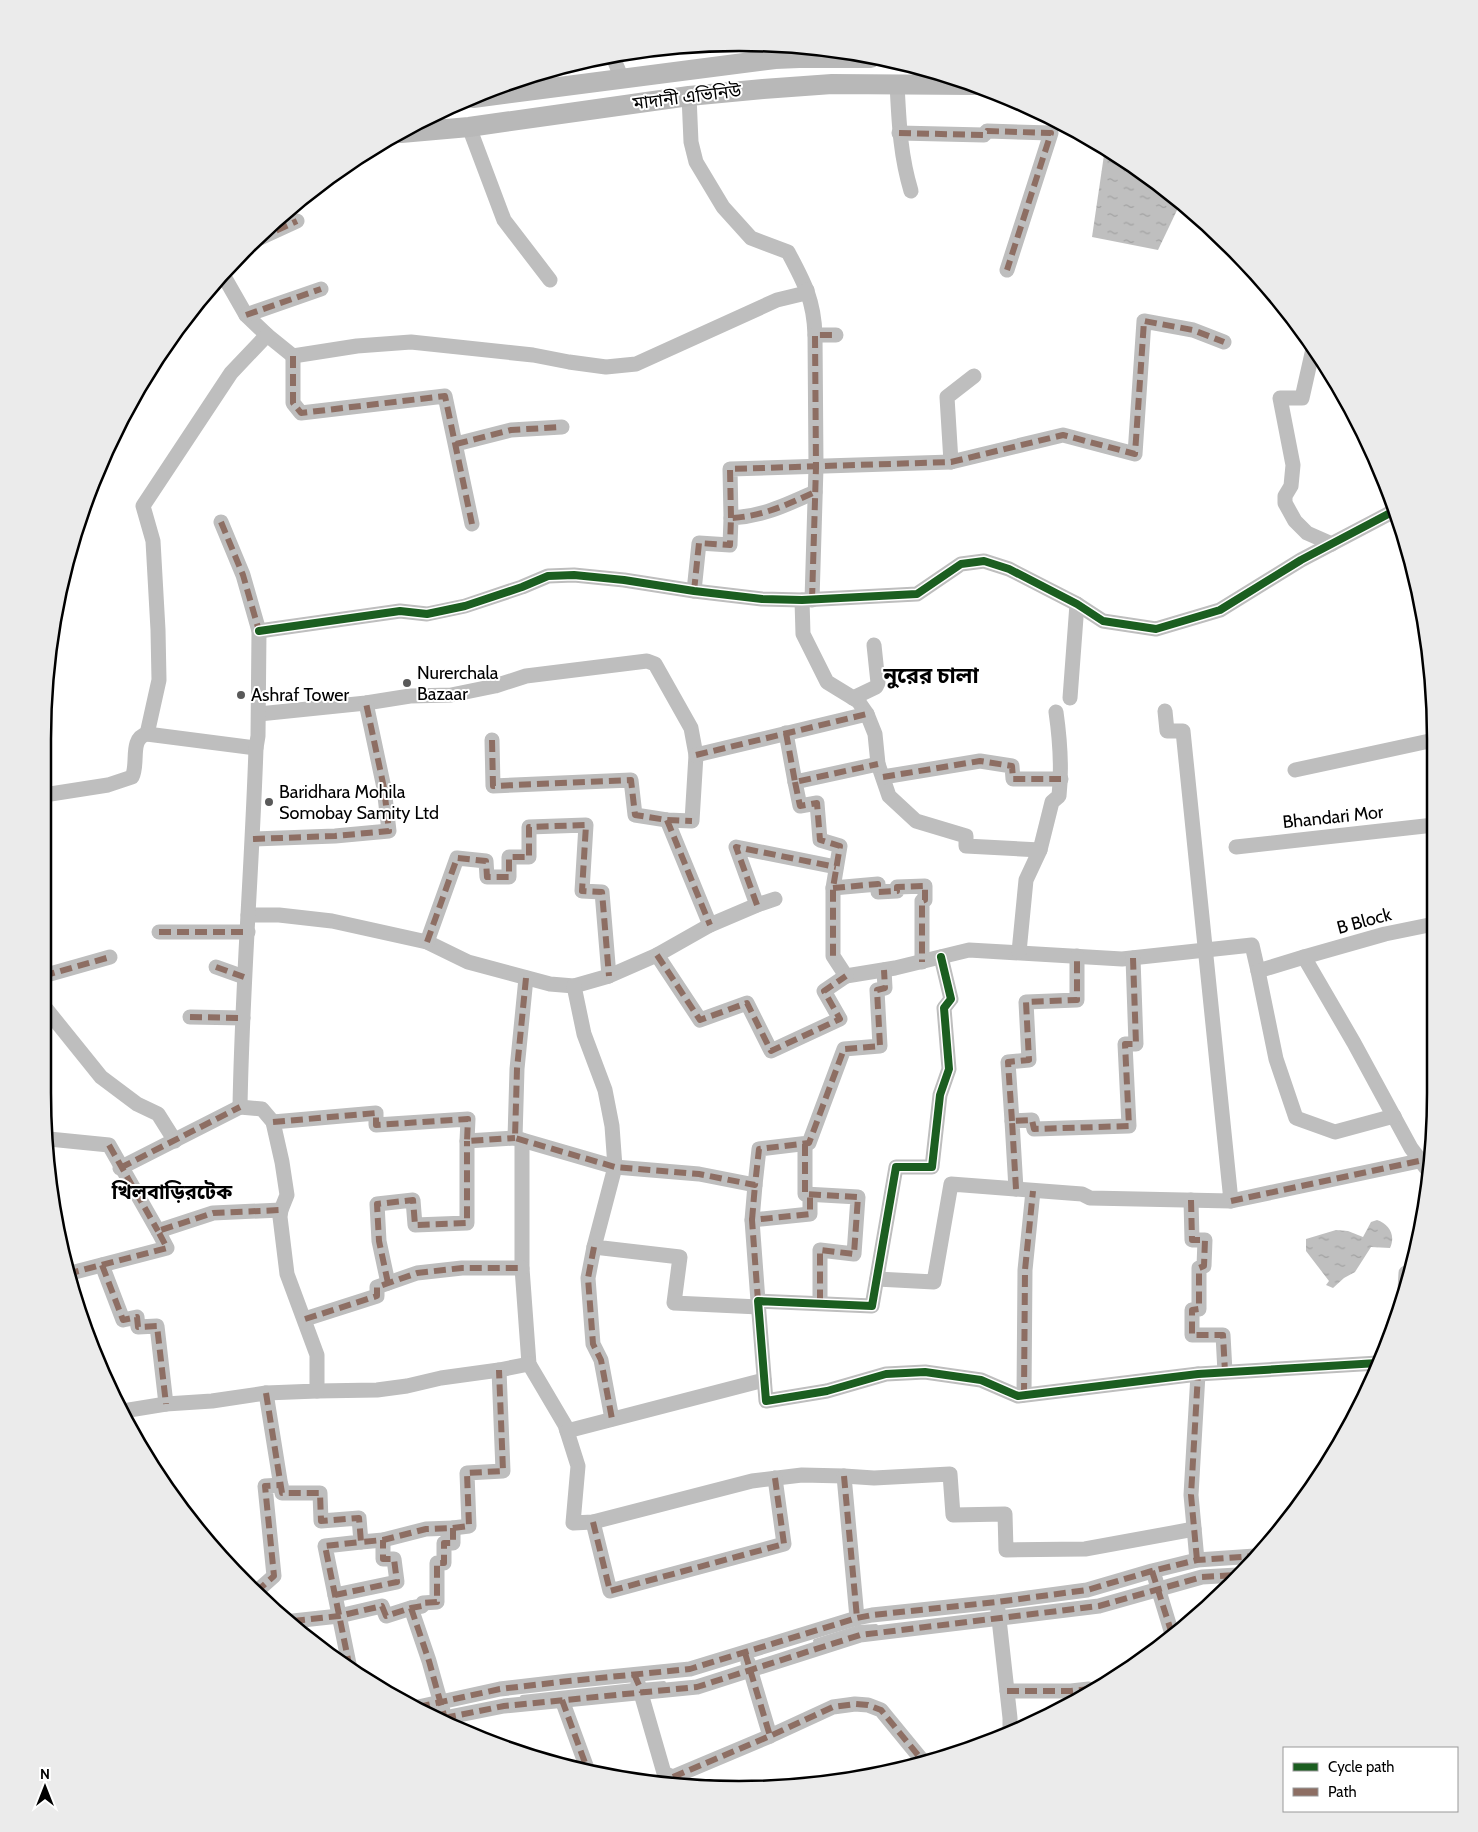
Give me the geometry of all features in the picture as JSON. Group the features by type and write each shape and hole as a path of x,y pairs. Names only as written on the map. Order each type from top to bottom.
{"main road":[{"name":"মাদানী এভিনিউ","path":"501,94 775,59 835,58"},
{"name":"মাদানী এভিনিউ","path":"416,132 469,128 689,96 832,84 949,85"}],"street":[{"path":"615,62 622,79"},
{"path":"897,84 899,133 903,165 911,191"},
{"path":"689,96 691,142 696,162 719,201 751,238 788,252 808,290 813,310 815,335 816,467 803,634 827,682 858,701 867,714 875,734 881,770 889,796 916,821 966,836 966,846 1040,850"},
{"path":"469,128 504,220 550,280"},
{"path":"899,133 984,136 987,131 1051,133 1007,270"},
{"path":"277,230 298,221"},
{"path":"227,281 246,314 267,335 293,356 357,346 411,342 533,355 569,362 606,366 636,364 705,334 747,312 777,300 806,293 808,290"},
{"path":"246,314 322,289"},
{"path":"694,591 699,543 730,544 730,469 951,462 1063,435 1134,454 1144,321 1193,330 1224,342"},
{"path":"147,734 159,680 153,542 143,506 231,374 267,335"},
{"path":"815,335 836,335"},
{"path":"293,356 293,403 301,413 445,396 472,524"},
{"path":"1311,357 1302,398 1280,398 1293,465 1291,486 1285,496 1285,503 1295,521 1307,533 1332,544"},
{"path":"951,462 948,397 974,376"},
{"path":"456,444 511,430 562,427"},
{"path":"731,518 750,517 773,511 815,492"},
{"path":"259,631 400,611 428,614 466,606 548,576 574,575 694,591 762,598 807,600 917,594 961,564 984,561 1009,569 1077,604 1103,621 1156,629 1220,610 1301,560 1388,514"},
{"path":"221,522 243,575 259,631 259,714 244,977 240,1107"},
{"path":"1070,698 1077,604"},
{"path":"853,698 876,687 878,683 874,644"},
{"path":"259,714 366,703 410,696 451,695 496,686 526,676 647,661 655,664 691,728 696,755 692,820 667,820 634,815 631,780 493,786 492,740"},
{"path":"253,839 335,836 389,831 384,788 366,703"},
{"path":"1020,952 1026,880 1040,850 1052,802 1058,796 1061,779 1061,742 1056,712"},
{"path":"1165,712 1167,731 1182,731 1231,1201"},
{"path":"696,755 867,714"},
{"path":"786,733 800,806 818,803 820,840 840,846 833,888 833,956 846,976"},
{"path":"51,794 108,785 132,777 136,771 136,744 138,739 147,734 256,748"},
{"path":"1295,770 1427,742"},
{"path":"795,782 881,770 980,761 1012,766 1013,779 1061,779"},
{"path":"667,820 710,925"},
{"path":"426,942 457,858 486,861 487,877 509,877 509,857 529,857 529,827 586,826 582,891 602,892 609,976"},
{"name":"Bhandari Mor","path":"1236,847 1427,826"},
{"path":"757,904 736,847 836,866"},
{"path":"833,888 878,884 878,892 897,891 897,887 925,886 925,900 922,901 922,962"},
{"path":"248,915 279,915 332,921 426,942 468,962 526,978 550,984 574,986 609,976 657,955 710,925 757,904 775,899"},
{"name":"B Block","path":"1258,971 1385,934 1427,925"},
{"path":"159,932 248,932"},
{"path":"657,955 700,1020 747,1004 771,1051 840,1019 824,991 846,976 941,958 969,950 1122,959 1252,945 1276,1058 1296,1118 1335,1132 1394,1116"},
{"path":"1016,1189 1008,1062 1029,1060 1026,1002 1076,1000 1076,956"},
{"path":"51,974 110,957"},
{"path":"1304,957 1423,1164"},
{"path":"594,1247 680,1257 674,1303 872,1306 896,1167 932,1167 940,1095 949,1069 944,1008 951,999 941,958"},
{"path":"1012,1121 1032,1120 1034,1129 1129,1126 1124,1044 1136,1044 1133,958"},
{"path":"216,966 244,977"},
{"path":"884,970 885,988 877,990 880,1046 844,1049 809,1143 758,1149 752,1220 766,1402 828,1391 886,1374 925,1372 981,1380 1018,1396 1198,1374 1370,1364"},
{"path":"526,978 517,1069 522,1268 529,1364 567,1431 578,1466 573,1523 593,1522 744,1483 775,1478 802,1475 874,1478 950,1474 953,1515 1005,1514 1006,1550 1085,1549 1194,1529"},
{"path":"574,986 584,1034 605,1090 612,1126 615,1167 588,1278 593,1344 601,1360 612,1419"},
{"path":"51,1015 101,1077 137,1104 158,1114 175,1142"},
{"path":"190,1017 243,1018"},
{"path":"120,1168 175,1142 240,1107 262,1109 273,1122 282,1162 286,1195 280,1217 287,1274 317,1355 318,1391"},
{"path":"273,1122 376,1113 376,1125 468,1119 467,1223 415,1225 414,1200 377,1204 380,1241 388,1283"},
{"path":"467,1141 518,1139 615,1167 699,1174 756,1185"},
{"path":"53,1140 108,1145 166,1248 75,1272"},
{"path":"805,1144 805,1194 858,1196 854,1254 820,1250 820,1304"},
{"path":"877,1280 934,1282 951,1184 1082,1194 1090,1198 1231,1201 1422,1166"},
{"path":"1024,1395 1024,1270 1033,1190"},
{"path":"752,1220 810,1214 810,1194"},
{"path":"1191,1200 1192,1240 1205,1240 1204,1266 1199,1268 1199,1309 1192,1310 1192,1334 1223,1334 1225,1372"},
{"path":"158,1231 213,1213 281,1210"},
{"path":"102,1265 123,1320 137,1317 138,1327 157,1326 166,1404"},
{"path":"305,1319 377,1296 377,1287 418,1273 462,1268 522,1268"},
{"path":"131,1414 166,1404 212,1401 266,1393 377,1390 529,1364"},
{"path":"348,1659 325,1546 383,1540 426,1529 469,1526 467,1473 503,1471 499,1370"},
{"path":"1198,1374 1191,1495 1198,1560"},
{"path":"567,1431 764,1380"},
{"path":"266,1393 282,1493 320,1493 321,1521 360,1518 361,1542"},
{"path":"844,1476 857,1618"},
{"path":"593,1522 610,1591 784,1544 775,1478"},
{"path":"262,1587 274,1576 265,1486 281,1485"},
{"path":"298,1620 339,1616 382,1606 386,1616 422,1606 422,1603 437,1602 437,1563 444,1563 444,1543 453,1543 453,1528"},
{"path":"335,1596 397,1582 394,1559 384,1559 383,1540"},
{"path":"426,1705 500,1689 690,1669 857,1618 1087,1590 1198,1560 1246,1557"},
{"path":"1152,1571 1170,1629"},
{"path":"451,1717 504,1706 697,1687 860,1635 1099,1606 1157,1588 1202,1577 1226,1578"},
{"path":"997,1602 1010,1725"},
{"path":"411,1608 444,1714"},
{"path":"872,1615 874,1633"},
{"path":"745,1653 770,1736"},
{"path":"634,1674 642,1692 664,1773 668,1777"},
{"path":"1007,1691 1081,1690"},
{"path":"562,1700 585,1763"},
{"path":"680,1778 833,1707 855,1704 868,1705 881,1710 919,1756"}],"water":[{"path":"1104,156 1158,193 1177,209 1158,250 1092,237"},
{"path":"1377,1220 1385,1224 1392,1234 1390,1248 1371,1247 1355,1272 1344,1278 1333,1288 1326,1285 1329,1281 1306,1251 1306,1239 1336,1230 1348,1231 1363,1237 1371,1222"}],"waterway":[{"path":"815,1641 859,1627 876,1626"},
{"path":"641,1685 664,1683"},
{"path":"522,1697 634,1685"}],"marked path":[{"path":"899,133 984,135 987,131 1051,133 1007,270"},
{"path":"278,230 297,221"},
{"path":"246,315 321,289"},
{"path":"731,518 730,469 951,462 1063,435 1135,454 1144,321 1193,330 1224,342"},
{"path":"812,600 816,467 815,335 836,335"},
{"path":"293,356 293,403 301,413 445,396 472,524"},
{"path":"456,444 511,430 562,427"},
{"path":"694,591 699,543 730,545 731,518 764,512 815,492"},
{"path":"221,522 243,575 259,631"},
{"path":"253,839 335,836 389,831 384,788 366,703"},
{"path":"696,755 867,714"},
{"path":"786,733 795,782 878,764"},
{"path":"492,740 493,786 631,780 635,815 667,820 692,821"},
{"path":"883,777 980,761 1012,766 1013,779 1061,779"},
{"path":"795,782 800,806 817,803 820,840 840,846 833,888 833,956"},
{"path":"667,820 710,925"},
{"path":"427,942 457,858 486,861 487,877 509,877 509,857 529,857 529,827 586,825 582,891 602,892 609,976"},
{"path":"757,905 736,847 836,867"},
{"path":"833,888 878,884 878,892 897,891 897,887 925,886 925,900 922,901 922,962"},
{"path":"159,932 248,932"},
{"path":"657,955 700,1020 747,1003 771,1051 840,1019 824,991 846,976"},
{"path":"1012,1121 1008,1062 1029,1060 1026,1002 1077,1000 1077,956"},
{"path":"51,974 110,957"},
{"path":"1016,1189 1012,1121 1032,1120 1034,1129 1129,1126 1125,1044 1136,1044 1133,958"},
{"path":"216,967 244,977"},
{"path":"526,978 517,1069 515,1138 615,1167 699,1174 755,1185 759,1149 809,1143 844,1049 880,1046 877,990 885,988 884,970"},
{"path":"190,1017 243,1018"},
{"path":"120,1168 240,1107"},
{"path":"273,1122 376,1113 376,1125 468,1119 467,1141 515,1138"},
{"path":"388,1283 379,1241 377,1204 413,1200 415,1225 467,1223 467,1141"},
{"path":"805,1144 805,1194 858,1197 854,1254 820,1250 820,1303"},
{"path":"109,1145 158,1231"},
{"path":"1231,1201 1419,1161"},
{"path":"752,1220 755,1185"},
{"path":"1024,1395 1025,1270 1033,1191"},
{"path":"758,1301 752,1220 810,1214 810,1194"},
{"path":"1191,1200 1192,1240 1205,1240 1204,1266 1199,1268 1199,1309 1192,1310 1192,1335 1223,1335 1225,1372"},
{"path":"75,1272 167,1248 158,1231 213,1213 281,1210"},
{"path":"594,1247 588,1278 593,1344 601,1360 612,1419"},
{"path":"102,1265 123,1320 137,1317 138,1327 157,1326 166,1404"},
{"path":"305,1319 377,1296 377,1287 417,1273 462,1268 522,1268"},
{"path":"453,1528 469,1526 467,1473 503,1471 499,1370"},
{"path":"1197,1560 1191,1495 1198,1374"},
{"path":"266,1393 282,1493 320,1493 321,1521 359,1518 361,1542 325,1546 348,1659"},
{"path":"844,1476 857,1618"},
{"path":"593,1522 610,1591 784,1544 775,1478"},
{"path":"262,1587 274,1576 265,1486 281,1485"},
{"path":"298,1620 339,1616 382,1606 386,1616 422,1606 423,1603 437,1602 437,1563 444,1563 444,1543 453,1543 453,1528 426,1529 383,1540 361,1542"},
{"path":"335,1595 397,1582 394,1559 383,1559 383,1540"},
{"path":"426,1705 500,1689 690,1669 857,1618 1087,1590 1197,1560 1246,1557"},
{"path":"1152,1571 1170,1629"},
{"path":"450,1717 504,1706 697,1687 860,1635 1099,1606 1202,1577 1228,1575"},
{"path":"411,1608 429,1661 444,1714"},
{"path":"745,1653 770,1736"},
{"path":"634,1674 642,1692"},
{"path":"1007,1691 1081,1690"},
{"path":"562,1700 585,1763"},
{"path":"673,1777 833,1707 855,1704 868,1705 881,1710 919,1756"}],"cycle path":[{"path":"259,631 400,611 427,614 465,606 522,587 548,576 574,575 762,599 802,600 917,594 961,564 984,561 1009,569 1077,604 1103,621 1156,629 1220,610 1301,560 1388,514"},
{"path":"941,957 951,999 944,1008 949,1069 940,1095 932,1167 896,1167 872,1306 758,1301 766,1401 827,1391 886,1374 925,1372 981,1380 1018,1396 1198,1374 1371,1363"}],"place":[{"name":"Nurerchala Bazaar","path":"407,683"},
{"name":"Ashraf Tower","path":"241,695"},
{"name":"Baridhara Mohila Somobay Samity Ltd","path":"269,802"}],"district":[{"name":"নুরের চালা","path":"931,675"},
{"name":"খিলবাড়িরটেক","path":"172,1192"}]}
